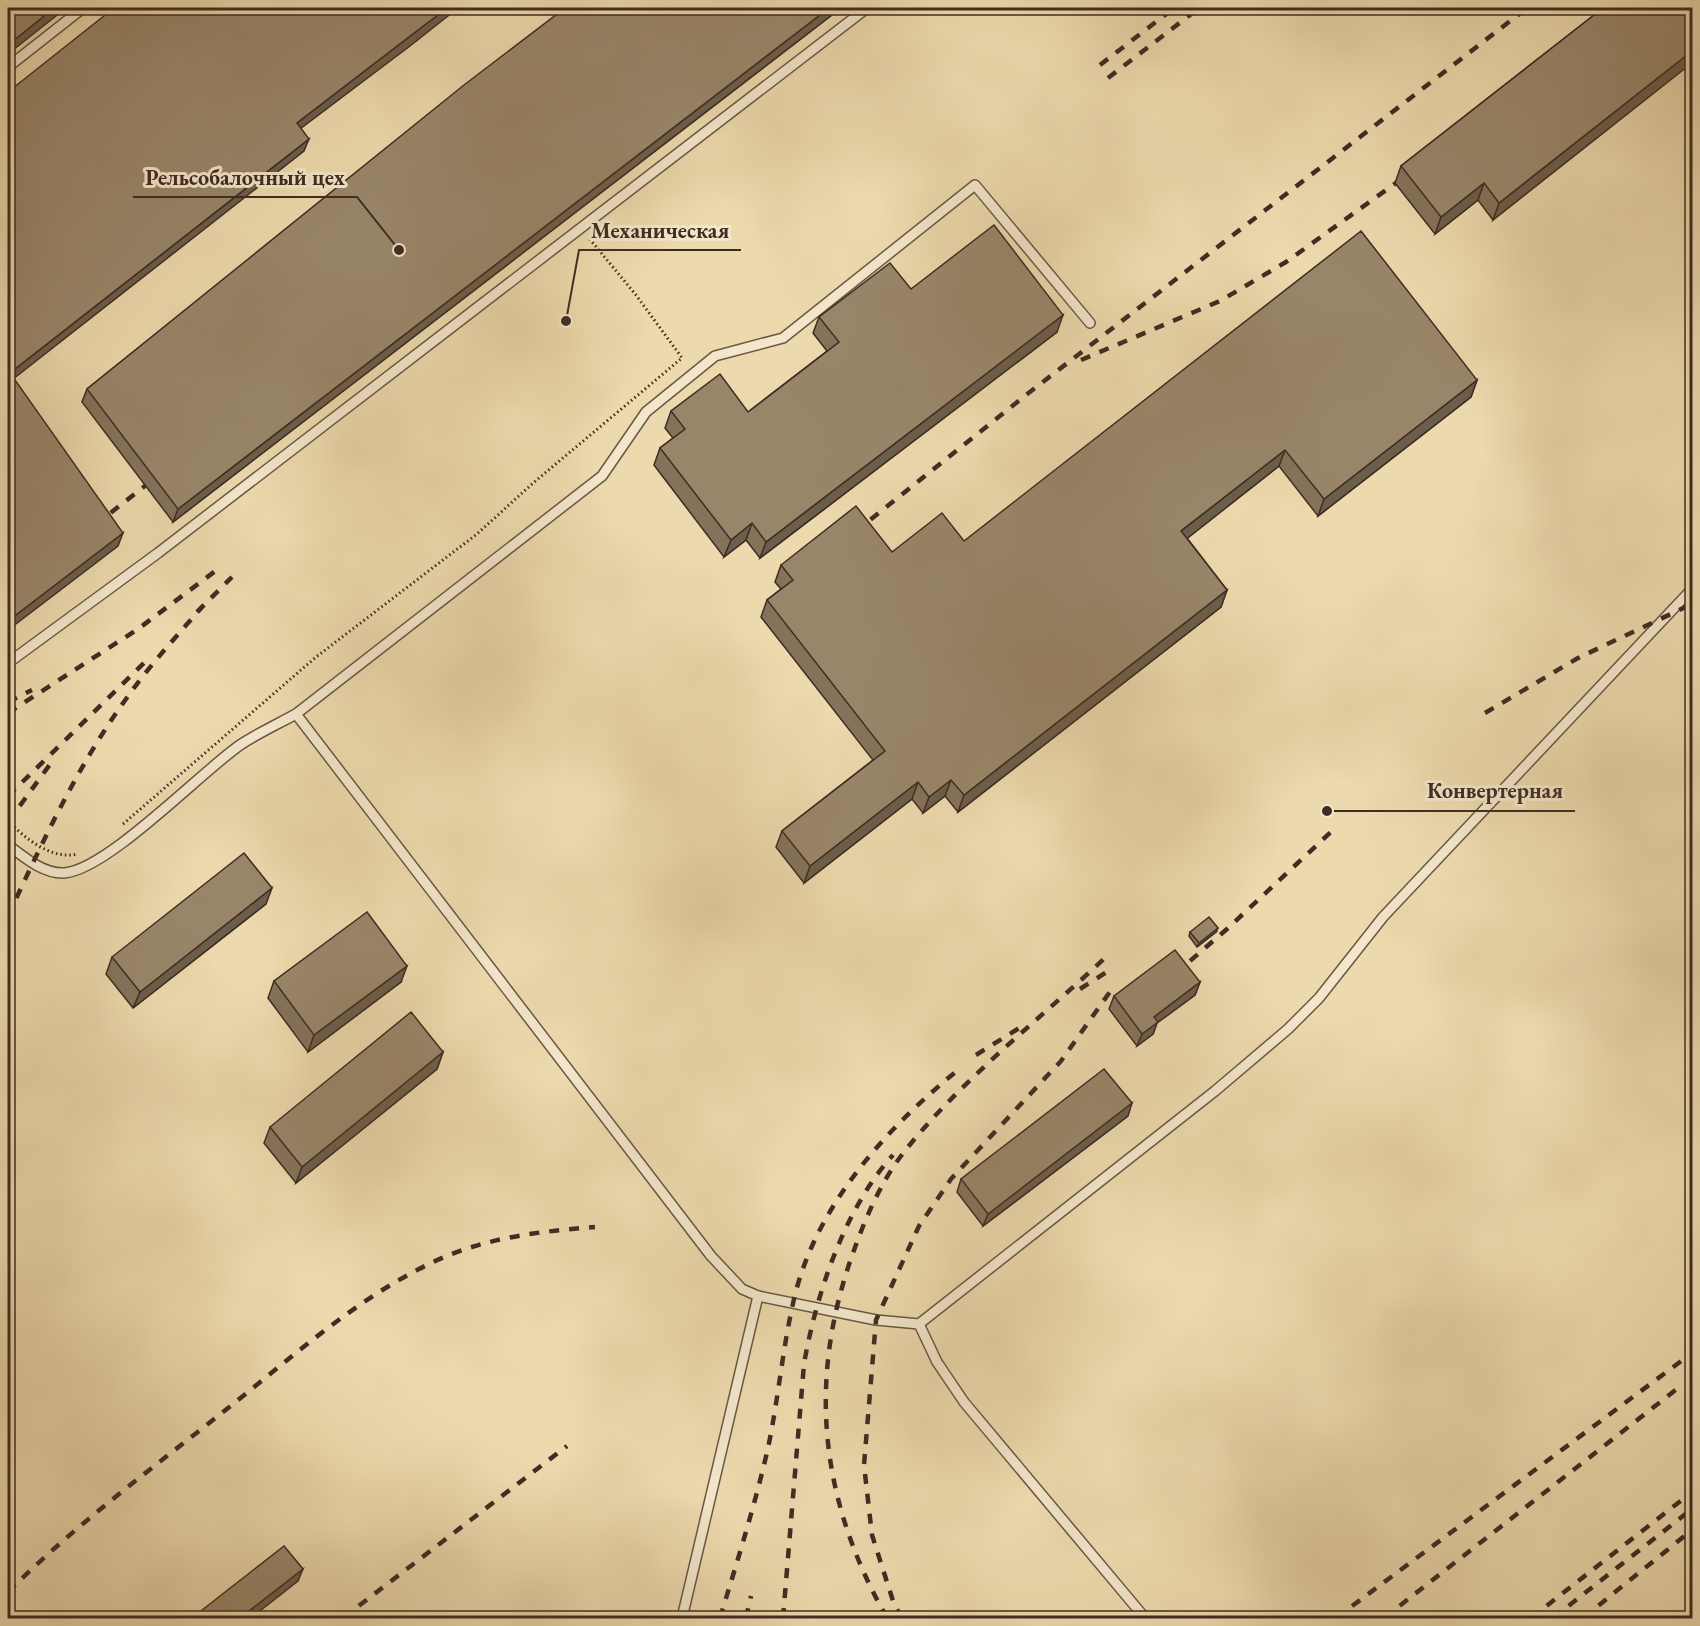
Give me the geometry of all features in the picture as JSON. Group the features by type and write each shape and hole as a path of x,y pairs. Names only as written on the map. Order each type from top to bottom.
{"lane":[{"path":"8,67 83,8"},
{"path":"8,663 158,553 867,8"},
{"path":"8,845 33,863 53,872 77,871 104,856 240,745 296,714 602,476 646,412 715,356 783,338 975,185 1089,323"},
{"path":"296,714 711,1256 742,1289 758,1296 876,1320 919,1324 1215,1091 1288,1029 1319,999 1383,917 1692,589"},
{"path":"682,1618 758,1296"},
{"path":"919,1324 937,1362 964,1401 1145,1618"}],"path":[{"path":"121,826 316,657 477,534 532,484 682,358 636,295 582,229"},
{"path":"8,821 30,840 53,853 65,856 83,852"}],"building":[{"path":"8,8 54,8 8,45"},
{"path":"114,8 447,8 297,123 309,139 10,373 123,533 8,621 8,92"},
{"path":"565,8 829,8 178,509 87,389 464,85"},
{"path":"1603,8 1692,8 1692,21 1688,24 1692,30 1692,51 1499,203 1484,183 1441,217 1401,166"},
{"path":"994,225 1063,315 766,542 752,523 731,540 660,448 685,429 671,411 720,374 748,412 839,342 819,317 890,263 911,289"},
{"path":"1361,231 1477,380 1324,499 1285,450 1181,531 1227,590 964,795 951,780 929,797 918,782 810,866 782,831 885,751 767,600 793,580 781,565 856,506 892,552 942,513 964,541"},
{"path":"244,853 272,888 140,992 112,957"},
{"path":"367,912 407,966 314,1035 274,981"},
{"path":"1209,917 1218,928 1199,943 1190,932"},
{"path":"1175,950 1200,982 1154,1017 1158,1022 1142,1034 1114,996"},
{"path":"411,1012 443,1052 302,1167 270,1127"},
{"path":"1104,1069 1132,1103 988,1214 961,1179"},
{"path":"284,1546 303,1569 240,1618 192,1618"}],"railway":[{"path":"1100,65 1174,8"},
{"path":"1108,78 1199,8"},
{"path":"855,532 1026,395 1527,8"},
{"path":"1081,360 1220,301 1286,262 1407,175"},
{"path":"95,525 159,475"},
{"path":"8,713 138,629 222,566"},
{"path":"197,612 232,577"},
{"path":"1485,713 1578,658 1692,604"},
{"path":"8,916 62,805 92,750 144,675 202,607"},
{"path":"8,796 147,660"},
{"path":"8,702 32,690"},
{"path":"8,822 51,763"},
{"path":"1175,974 1332,831"},
{"path":"887,1618 864,1574 847,1529 835,1484 828,1439 826,1394 829,1347 853,1253 886,1178 923,1129 999,1053 1106,957"},
{"path":"1080,989 1113,968"},
{"path":"902,1618 894,1604 872,1535 864,1465 876,1320 919,1226 951,1179 1061,1061 1114,986"},
{"path":"976,1055 1024,1025"},
{"path":"720,1618 763,1469 792,1310 807,1258 839,1197 860,1168 882,1141 958,1070"},
{"path":"783,1618 804,1364 809,1337 825,1281 847,1226 876,1176 893,1155"},
{"path":"8,1592 59,1544 113,1499 331,1326 388,1286 449,1255 485,1243 539,1233 595,1227"},
{"path":"1336,1618 1692,1353"},
{"path":"1384,1618 1682,1385"},
{"path":"343,1618 567,1446"},
{"path":"1531,1618 1692,1492"},
{"path":"1553,1618 1692,1509"},
{"path":"1583,1618 1692,1530"},
{"path":"746,1618 751,1596"}],"place":[{"name":"Рельсобалочный цех","path":"399,250"},
{"name":"Механическая","path":"566,321"},
{"name":"Конвертерная","path":"1327,811"}]}
